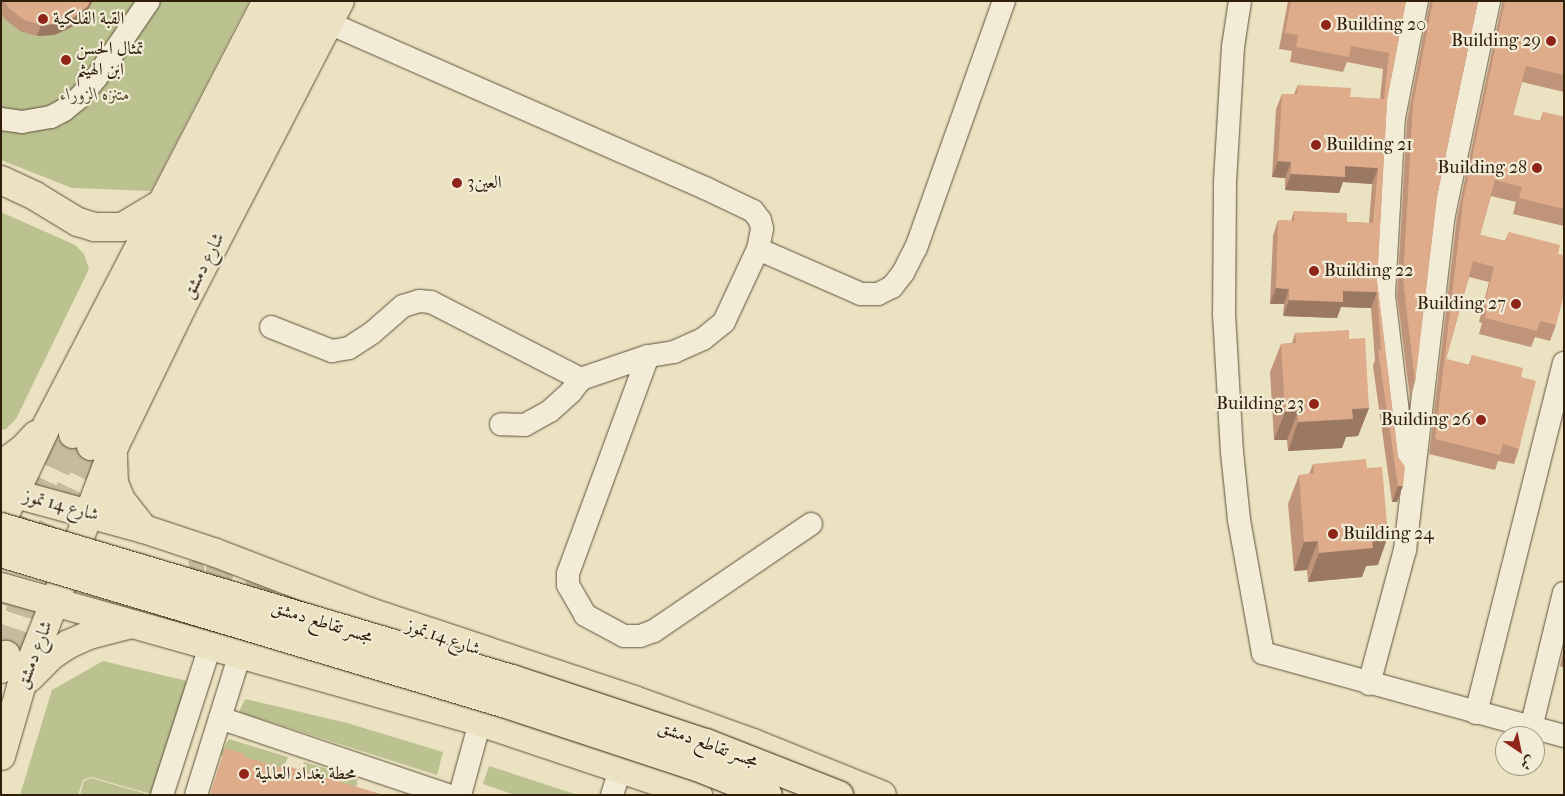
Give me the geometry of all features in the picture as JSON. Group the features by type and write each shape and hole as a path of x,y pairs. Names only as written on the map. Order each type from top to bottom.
{"main road":[{"path":"6,506 159,205 267,1"},
{"name":"شارع دمشق","path":"85,526 92,442 294,1"},
{"name":"شارع دمشق","path":"92,442 182,308 330,9"},
{"path":"1,180 35,196 78,222 94,227 122,227 159,205"},
{"path":"1,464 23,449 48,423"},
{"path":"92,442 112,465 114,483 121,500 144,529"},
{"name":"شارع 14 تموز","path":"6,506 85,526 144,529 216,553 379,616 634,700 753,743 882,795"},
{"name":"مجسر تقاطع دمشق","path":"6,506 512,679 706,743 839,795"},
{"name":"مجسر تقاطع دمشق","path":"1,553 503,703 697,767 768,795"},
{"path":"1,587 59,592 131,624 480,722 621,767 698,795"},
{"name":"شارع دمشق","path":"1,756 21,687 59,592"},
{"path":"21,687 35,671 69,644 89,635 131,624"}],"street":[{"path":"1,119 22,122 51,117 64,110 80,97 96,78 149,1"},
{"path":"758,249 861,294 878,294 892,287 903,273 916,248 1004,1"},
{"path":"1240,1 1233,47 1225,182 1225,332 1232,452 1239,520 1263,653 1524,726"},
{"path":"1409,510 1384,295 1394,118 1417,1"},
{"path":"1369,684 1405,550 1444,215 1489,1"},
{"path":"330,9 753,211 760,220 762,229 758,249 724,322 703,339 674,352 648,356 582,379 571,392 542,416 525,425 500,424"},
{"path":"271,328 332,351 348,348 372,333 403,306 419,302 431,302 582,379"},
{"path":"648,356 568,573 568,585 585,615 624,636 640,636 654,631 811,524"},
{"path":"1476,713 1510,585 1564,364"},
{"path":"1531,726 1564,593"},
{"path":"162,795 210,646"},
{"path":"196,795 240,654"},
{"path":"220,718 447,795"},
{"path":"460,795 480,722"},
{"path":"1545,731 1564,736"},
{"path":"612,795 621,767"}],"green space":[{"name":"متنزه الزوراء","path":"1,1 249,1 151,191 72,188 1,160"},
{"path":"1,212 75,245 84,254 89,269 16,419 6,429 1,430"},
{"path":"103,661 187,681 151,794 91,777 83,780 78,795 20,795 52,690"},
{"path":"245,699 347,723 443,752 437,775 239,712"},
{"path":"229,739 288,757 281,773 220,755"},
{"path":"304,762 358,778 355,794 300,779"},
{"path":"489,766 578,795 515,795 483,784"},
{"path":"91,778 150,795 80,795 84,781"}],"building":[{"path":"4,1 90,1 88,6 74,17 58,24 41,25 24,20 10,9"},
{"path":"1291,1 1406,1 1387,100 1377,281 1398,457 1405,467 1403,486 1398,486 1378,350 1381,350 1377,292 1343,291 1343,302 1289,300 1289,289 1276,288 1278,220 1294,221 1294,211 1347,213 1347,222 1373,223 1378,168 1345,166 1345,177 1291,174 1291,162 1278,161 1282,94 1297,94 1298,85 1351,88 1350,97 1384,99 1389,53 1351,46 1349,57 1296,47 1298,35 1285,33"},
{"path":"1433,1 1478,1 1437,196 1415,382 1403,279 1413,104"},
{"path":"1505,1 1564,1 1564,75 1526,66 1513,115 1541,121 1543,112 1564,117 1564,209 1519,198 1522,187 1495,180 1480,235 1506,241 1509,232 1560,245 1558,254 1564,255 1564,295 1556,325 1540,321 1537,331 1485,318 1487,307 1484,306 1494,267 1473,261 1446,359 1470,365 1472,355 1523,368 1521,377 1536,381 1519,449 1503,444 1500,455 1435,439 1463,201"},
{"path":"1349,330 1349,339 1365,338 1369,408 1352,409 1353,419 1298,422 1298,411 1285,412 1281,344 1296,343 1295,333"},
{"path":"1366,459 1367,468 1382,467 1388,536 1372,537 1373,548 1319,553 1318,541 1304,542 1299,475 1314,473 1313,464"},
{"name":"محطة بغداد العالمية","path":"225,748 245,754 244,757 283,768 284,765 384,795 213,795 210,794"}],"tunnel":[{"path":"1,604 21,546 73,434"},
{"path":"6,655 40,551 91,446"},
{"path":"212,639 185,628 174,613 175,596 181,583 190,575 205,573 317,602"}],"place":[{"name":"القبة الفلكية","path":"43,19"},
{"name":"Building 20","path":"1326,25"},
{"name":"Building 29","path":"1551,41"},
{"name":"تمثال الحسن ابن الهيثم","path":"66,60"},
{"name":"Building 21","path":"1316,145"},
{"name":"Building 28","path":"1537,168"},
{"name":"العين3","path":"457,183"},
{"name":"Building 22","path":"1314,271"},
{"name":"Building 27","path":"1516,304"},
{"name":"Building 23","path":"1314,404"},
{"name":"Building 26","path":"1481,420"},
{"name":"Building 24","path":"1333,534"},
{"name":"محطة بغداد العالمية","path":"244,774"}]}
